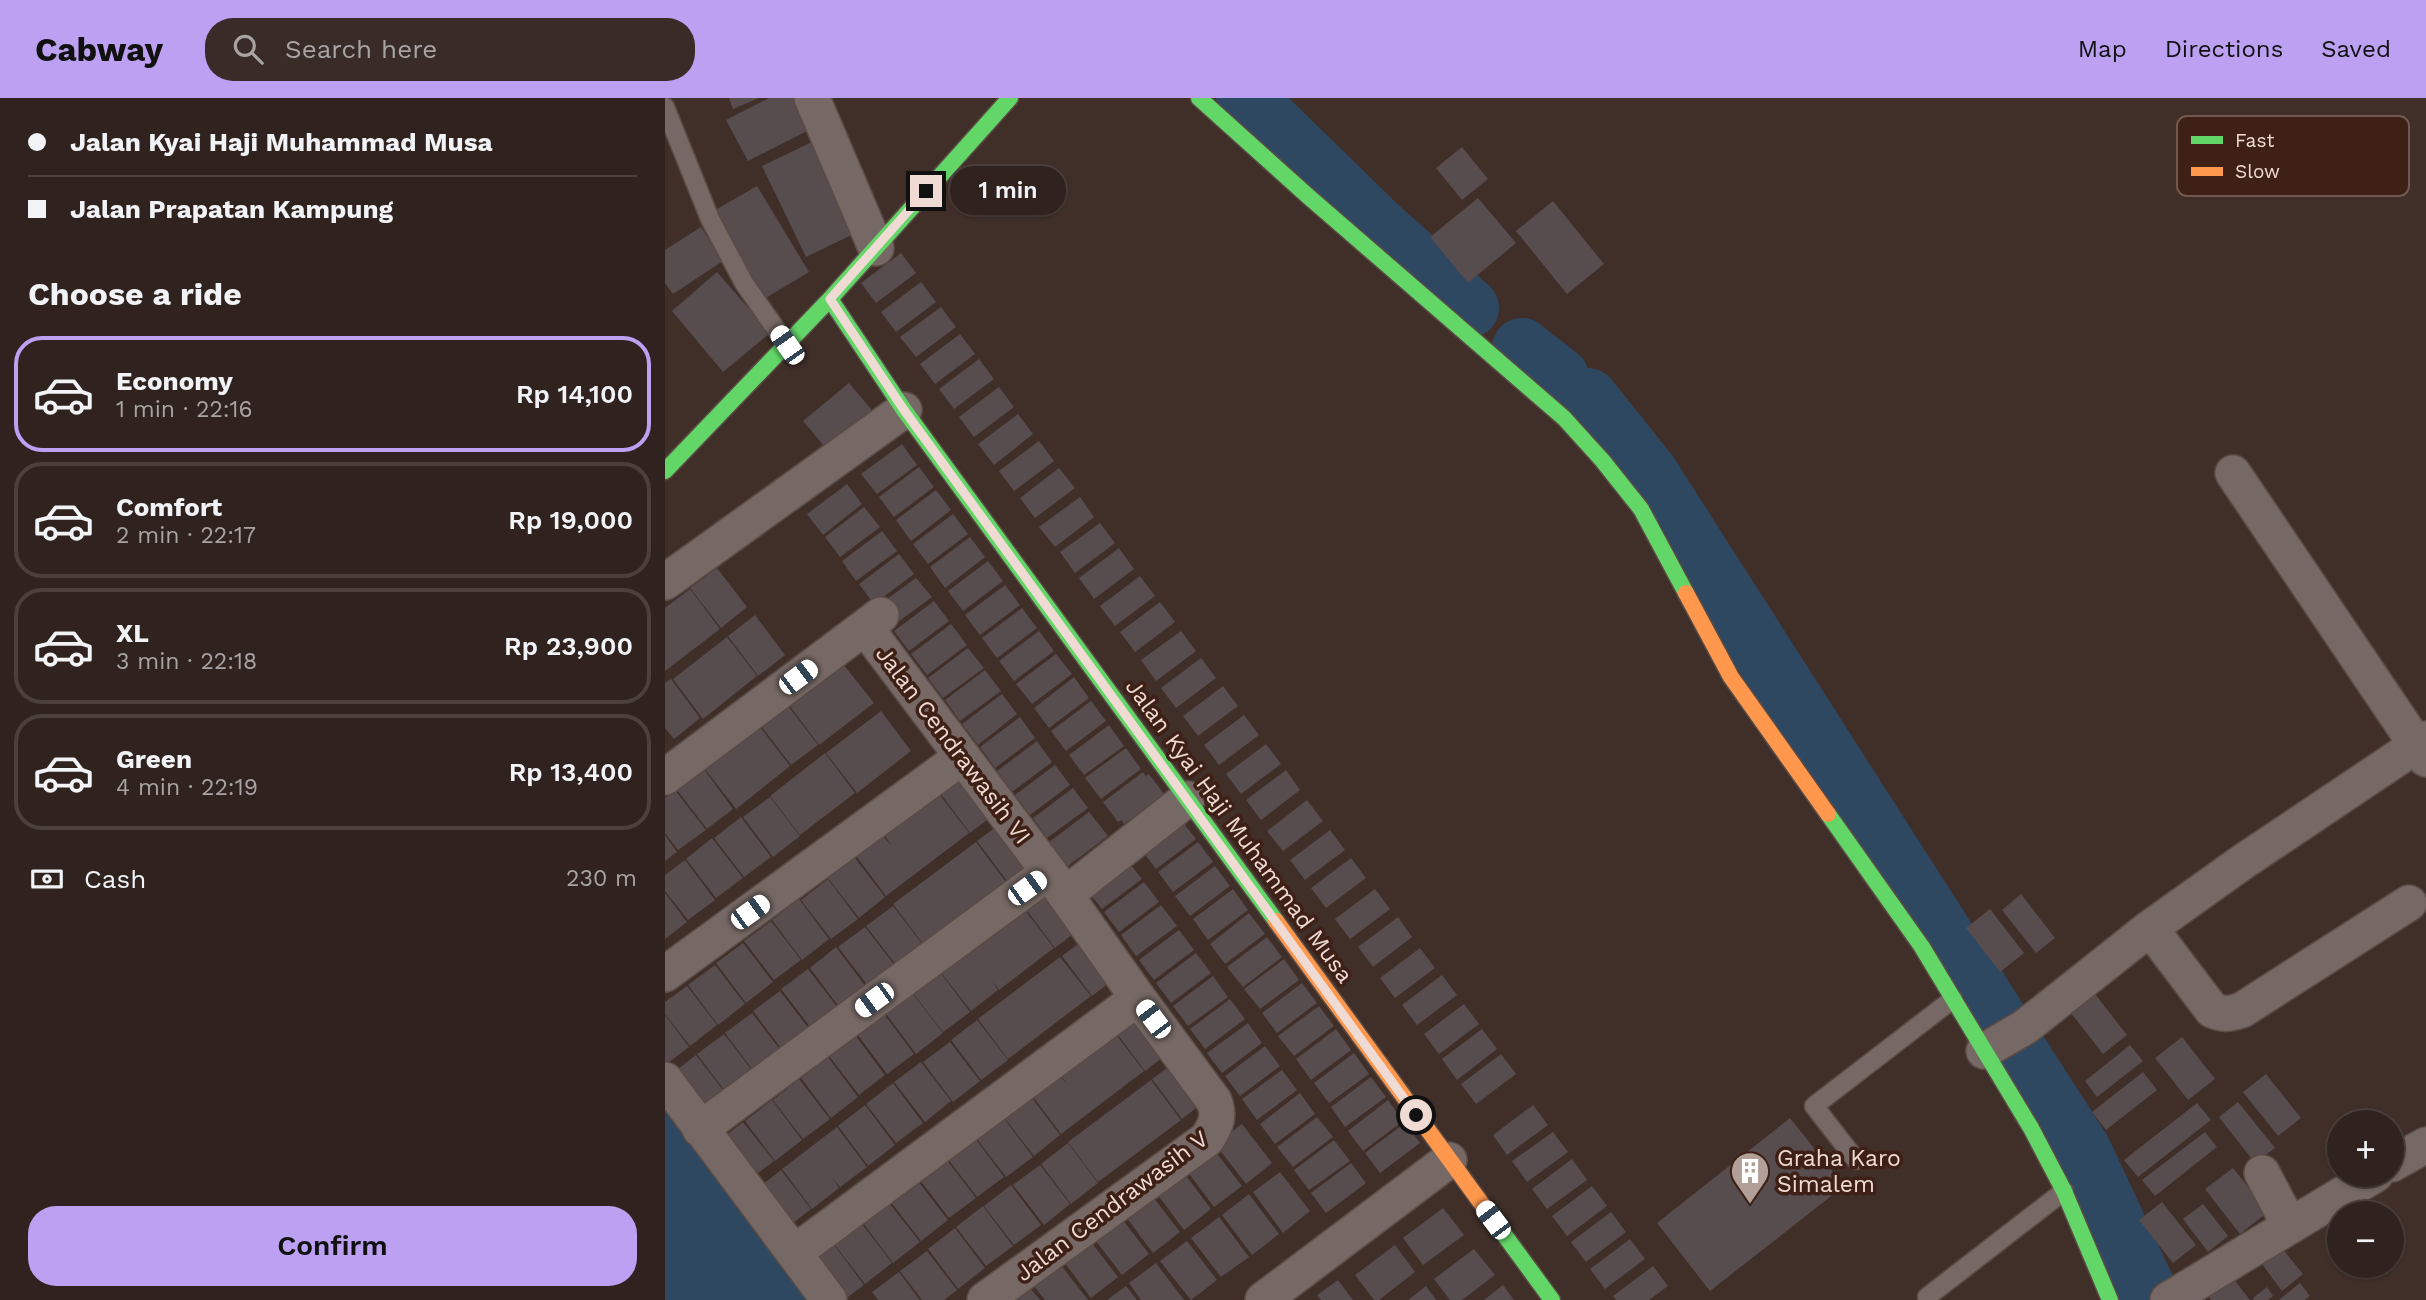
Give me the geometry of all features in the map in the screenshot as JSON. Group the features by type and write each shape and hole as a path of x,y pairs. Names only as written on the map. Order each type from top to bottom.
{"street":[{"path":"812,98 876,248"},
{"path":"665,471 830,299 1010,98"},
{"path":"1199,98 1564,418 1641,509 1731,677 1922,947 1953,999 2003,1040 2031,1128 2064,1191 2110,1300"},
{"name":"Jalan Kyai Haji Muhammad Musa","path":"830,299 897,399 1552,1300"},
{"path":"665,582 897,399"},
{"path":"2003,1040 2150,928 2244,861 2423,748 2233,472"},
{"name":"Jalan Cendrawasih VI","path":"665,777 873,621 962,758 1057,883 1214,1101"},
{"path":"665,974 962,758"},
{"path":"700,1129 1057,883 1187,799"},
{"path":"2150,928 2212,1010 2223,1015 2242,1010 2409,903"},
{"path":"794,1253 1138,998"},
{"path":"665,1080 829,1300"},
{"name":"Jalan Cendrawasih V","path":"985,1300 1207,1139 1215,1128 1218,1116 1214,1101"},
{"path":"2404,1157 2426,1144"},
{"path":"1263,1300 1449,1160"},
{"path":"2262,1173 2290,1226"},
{"path":"2168,1300 2354,1187"}],"lane":[{"path":"665,107 710,219 744,283 787,345"},
{"path":"1856,1160 1814,1106 1953,999"},
{"path":"1927,1297 2064,1191"}],"water":[{"path":"665,1079 829,1300 665,1300"}],"building":[{"path":"729,98 759,98 733,109"},
{"path":"769,98 795,98 811,129 748,161 726,120"},
{"path":"816,140 860,231 806,257 762,166"},
{"path":"1462,147 1488,179 1462,200 1436,168"},
{"path":"757,186 809,272 764,299 712,212"},
{"path":"1478,198 1516,243 1468,283 1430,237"},
{"path":"1553,201 1604,264 1567,294 1516,231"},
{"path":"701,227 723,261 673,294 665,283 665,250"},
{"path":"901,253 916,273 876,303 861,283"},
{"path":"717,272 770,333 723,372 672,311"},
{"path":"921,282 936,302 896,332 881,312"},
{"path":"941,307 956,327 916,357 900,337"},
{"path":"960,334 975,354 935,384 920,364"},
{"path":"979,359 994,379 954,409 939,389"},
{"path":"849,383 876,415 830,453 803,421"},
{"path":"999,387 1014,407 974,437 959,417"},
{"path":"1018,414 1033,434 994,465 978,444"},
{"path":"1039,441 1054,461 1014,491 999,471"},
{"path":"902,444 917,465 877,494 861,474"},
{"path":"919,467 934,487 894,517 879,497"},
{"path":"1059,468 1075,488 1035,518 1020,498"},
{"path":"847,484 862,504 823,535 807,514"},
{"path":"936,490 951,510 911,541 896,520"},
{"path":"1080,497 1094,517 1055,547 1039,527"},
{"path":"864,507 880,527 840,557 825,537"},
{"path":"953,514 968,534 928,564 913,544"},
{"path":"1100,523 1115,543 1075,573 1060,552"},
{"path":"882,531 897,551 856,581 842,561"},
{"path":"970,537 985,557 945,588 930,567"},
{"path":"1119,548 1134,569 1094,599 1079,578"},
{"path":"899,554 914,574 874,604 859,584"},
{"path":"988,561 1003,581 963,611 948,591"},
{"path":"717,568 747,607 721,628 690,588"},
{"path":"1140,576 1155,596 1115,626 1100,606"},
{"path":"916,578 932,597 891,627 876,607"},
{"path":"1005,585 1020,605 980,635 965,615"},
{"path":"690,589 720,629 665,671 665,608"},
{"path":"934,601 949,621 909,651 894,631"},
{"path":"1160,602 1175,622 1135,652 1120,632"},
{"path":"1022,608 1037,628 997,658 982,638"},
{"path":"755,615 785,655 758,676 728,636"},
{"path":"951,624 967,645 927,675 911,654"},
{"path":"1039,631 1054,651 1014,681 999,661"},
{"path":"1181,631 1196,651 1156,681 1141,660"},
{"path":"727,637 757,676 703,719 673,679"},
{"path":"968,648 984,668 943,698 928,678"},
{"path":"1056,654 1072,674 1032,704 1016,684"},
{"path":"1201,658 1216,678 1176,708 1161,688"},
{"path":"843,664 874,703 819,745 789,705"},
{"path":"985,670 1001,691 960,721 945,700"},
{"path":"1074,677 1089,698 1049,728 1034,708"},
{"path":"671,679 700,718 674,739 665,728 665,683"},
{"path":"1223,686 1238,706 1198,736 1183,716"},
{"path":"1002,694 1017,714 978,745 962,724"},
{"path":"1091,701 1106,721 1066,751 1051,731"},
{"path":"788,706 818,745 791,765 761,726"},
{"path":"881,711 911,751 857,793 826,753"},
{"path":"1244,715 1259,735 1219,765 1204,745"},
{"path":"1020,717 1035,738 995,768 980,747"},
{"path":"1109,725 1124,746 1084,775 1069,755"},
{"path":"760,727 790,766 736,809 705,769"},
{"path":"1037,741 1052,762 1012,792 997,771"},
{"path":"1266,744 1281,764 1241,794 1226,774"},
{"path":"1126,748 1141,769 1101,799 1085,778"},
{"path":"825,753 855,793 800,835 770,796"},
{"path":"1055,765 1070,785 1030,815 1015,795"},
{"path":"704,769 733,809 707,829 677,790"},
{"path":"1286,770 1300,790 1261,820 1246,800"},
{"path":"1143,772 1146,776 1149,774 1164,794 1124,824 1121,820 1118,822 1103,802"},
{"path":"966,773 997,812 970,833 940,793"},
{"path":"1073,788 1088,808 1047,838 1033,818"},
{"path":"675,790 706,830 678,850 665,833 665,798"},
{"path":"939,794 969,833 886,896 856,856 883,836 892,846 885,836"},
{"path":"770,797 800,836 773,857 743,817"},
{"path":"1307,800 1323,821 1283,851 1267,831"},
{"path":"1089,812 1108,836 1068,866 1049,842"},
{"path":"741,817 771,857 744,877 714,838"},
{"path":"1180,819 1196,839 1156,869 1141,849"},
{"path":"1004,821 1034,860 1007,881 977,841"},
{"path":"1330,830 1345,850 1305,880 1290,860"},
{"path":"665,835 677,852 665,861"},
{"path":"712,838 743,878 716,898 686,859"},
{"path":"976,842 1006,882 923,944 893,904"},
{"path":"1198,842 1213,862 1173,892 1158,872"},
{"path":"855,858 885,897 859,918 828,878"},
{"path":"1351,858 1366,878 1326,908 1311,888"},
{"path":"1126,859 1142,879 1102,909 1086,889"},
{"path":"685,860 715,900 688,920 665,891 665,875"},
{"path":"1215,866 1230,886 1190,916 1175,896"},
{"path":"828,879 858,919 831,939 801,900"},
{"path":"1144,882 1159,902 1119,932 1104,912"},
{"path":"1052,887 1082,927 1055,948 1025,908"},
{"path":"1233,889 1248,910 1208,940 1193,919"},
{"path":"1375,889 1390,909 1350,939 1335,919"},
{"path":"665,893 687,922 665,939"},
{"path":"2021,894 2055,938 2036,953 2002,910"},
{"path":"799,899 829,939 802,960 772,920"},
{"path":"1161,905 1177,926 1136,956 1121,935"},
{"path":"893,906 923,945 896,965 866,926"},
{"path":"1024,909 1054,948 999,990 992,981 998,990 971,1011 940,971"},
{"path":"1990,909 2024,953 2000,972 1966,928"},
{"path":"1249,913 1265,934 1225,964 1210,944"},
{"path":"1398,917 1412,937 1373,967 1358,947"},
{"path":"771,921 801,960 774,980 744,941"},
{"path":"865,927 896,967 869,987 838,947"},
{"path":"1179,930 1194,950 1154,980 1139,960"},
{"path":"1089,936 1119,975 1092,996 1062,956"},
{"path":"1267,937 1282,957 1243,987 1227,967"},
{"path":"743,943 773,982 746,1003 716,963"},
{"path":"836,947 866,987 839,1007 810,968"},
{"path":"1420,948 1435,968 1395,998 1380,978"},
{"path":"1196,953 1211,973 1171,1003 1156,983"},
{"path":"1060,957 1091,996 1008,1059 978,1019"},
{"path":"1284,959 1299,980 1260,1009 1244,989"},
{"path":"715,965 745,1004 718,1025 688,985"},
{"path":"808,969 838,1008 811,1028 781,989"},
{"path":"940,972 970,1012 943,1032 913,993"},
{"path":"1442,975 1457,995 1417,1025 1402,1005"},
{"path":"1213,976 1228,997 1188,1026 1173,1006"},
{"path":"1302,983 1317,1003 1277,1033 1262,1013"},
{"path":"687,986 717,1025 690,1046 665,1014 665,1002"},
{"path":"780,991 810,1030 783,1051 753,1011"},
{"path":"913,994 943,1033 916,1054 886,1014"},
{"path":"2095,994 2127,1035 2103,1054 2071,1013"},
{"path":"1230,999 1245,1019 1205,1049 1190,1029"},
{"path":"1464,1004 1479,1024 1439,1054 1424,1034"},
{"path":"1319,1006 1334,1026 1294,1056 1278,1036"},
{"path":"1142,1011 1172,1050 1145,1071 1115,1031"},
{"path":"752,1013 782,1052 755,1073 725,1033"},
{"path":"884,1014 914,1054 887,1074 857,1034"},
{"path":"665,1015 689,1047 665,1065"},
{"path":"977,1020 1008,1060 981,1080 951,1040"},
{"path":"1248,1023 1262,1043 1222,1073 1207,1053"},
{"path":"1336,1029 1351,1050 1311,1080 1296,1059"},
{"path":"1482,1029 1497,1049 1457,1080 1442,1059"},
{"path":"1114,1032 1144,1071 1061,1134 1031,1094 1058,1074 1067,1084 1060,1074"},
{"path":"724,1034 754,1073 727,1094 697,1054"},
{"path":"855,1035 885,1075 859,1095 829,1056"},
{"path":"2182,1037 2215,1079 2188,1100 2155,1058"},
{"path":"950,1042 980,1081 953,1102 923,1062"},
{"path":"2130,1045 2143,1061 2097,1097 2085,1081"},
{"path":"1265,1046 1280,1066 1240,1096 1225,1076"},
{"path":"1354,1053 1369,1074 1329,1103 1314,1083"},
{"path":"1501,1054 1516,1074 1476,1104 1461,1084"},
{"path":"696,1055 726,1094 699,1115 669,1076"},
{"path":"828,1057 858,1097 831,1118 801,1078"},
{"path":"1179,1059 1209,1098 1182,1119 1152,1079"},
{"path":"921,1062 951,1101 925,1122 894,1082"},
{"path":"1282,1070 1297,1090 1257,1120 1242,1099"},
{"path":"2143,1072 2157,1090 2106,1130 2092,1112"},
{"path":"2266,1074 2301,1118 2278,1136 2243,1092"},
{"path":"1371,1077 1386,1097 1345,1127 1331,1107"},
{"path":"799,1079 830,1119 803,1139 773,1100"},
{"path":"1151,1080 1181,1120 1098,1182 1068,1142"},
{"path":"893,1083 923,1123 896,1143 866,1104"},
{"path":"1300,1093 1315,1114 1275,1144 1260,1124"},
{"path":"1030,1095 1060,1135 1034,1156 1003,1116"},
{"path":"772,1100 802,1140 775,1161 745,1121"},
{"path":"1388,1100 1403,1121 1363,1151 1348,1131"},
{"path":"2238,1102 2275,1148 2255,1163 2219,1117"},
{"path":"2197,1103 2211,1120 2138,1177 2124,1160"},
{"path":"865,1105 895,1145 868,1166 838,1126"},
{"path":"1533,1105 1548,1125 1507,1155 1493,1135"},
{"path":"1003,1117 1033,1157 1006,1177 976,1138"},
{"path":"1317,1117 1333,1137 1293,1167 1277,1147"},
{"name":"Graha Karo Simalem","path":"1790,1118 1844,1186 1710,1291 1657,1223"},
{"path":"743,1122 774,1161 746,1182 716,1143"},
{"path":"1405,1123 1420,1143 1380,1173 1365,1153"},
{"path":"1242,1124 1272,1163 1246,1184 1215,1144"},
{"path":"837,1127 867,1167 840,1187 833,1179 839,1188 812,1209 782,1169"},
{"path":"1553,1132 1568,1152 1527,1182 1512,1161"},
{"path":"2205,1132 2217,1147 2155,1196 2142,1180"},
{"path":"974,1137 1004,1177 977,1197 947,1158"},
{"path":"1334,1140 1350,1161 1309,1190 1294,1170"},
{"path":"1068,1143 1098,1183 1071,1204 1041,1164"},
{"path":"1211,1146 1242,1186 1214,1207 1184,1167"},
{"path":"946,1159 976,1198 949,1218 919,1179"},
{"path":"1572,1159 1587,1180 1547,1209 1532,1189"},
{"path":"1351,1163 1366,1183 1326,1213 1311,1193"},
{"path":"1040,1165 1070,1204 1044,1225 1013,1185"},
{"path":"2233,1168 2268,1212 2240,1234 2205,1189"},
{"path":"1181,1169 1211,1209 1184,1230 1154,1190"},
{"path":"781,1170 811,1209 784,1230 754,1191"},
{"path":"1280,1172 1310,1211 1283,1233 1253,1192"},
{"path":"918,1181 948,1220 921,1241 890,1201"},
{"path":"1011,1185 1041,1225 1014,1245 984,1206"},
{"path":"1592,1186 1607,1206 1567,1236 1552,1216"},
{"path":"1150,1193 1180,1232 1153,1253 1123,1213"},
{"path":"1249,1194 1279,1234 1252,1255 1222,1215"},
{"path":"2162,1202 2196,1245 2173,1263 2139,1220"},
{"path":"889,1203 920,1242 893,1263 863,1223"},
{"path":"2203,1204 2228,1236 2208,1252 2183,1219"},
{"path":"983,1206 1013,1246 986,1266 956,1227"},
{"path":"1443,1208 1464,1235 1423,1265 1403,1238"},
{"path":"1611,1212 1626,1232 1586,1262 1571,1242"},
{"path":"1119,1215 1149,1254 1122,1275 1092,1236"},
{"path":"1219,1217 1249,1257 1221,1277 1191,1238"},
{"path":"862,1224 892,1263 865,1284 834,1244"},
{"path":"955,1228 985,1268 958,1289 928,1249"},
{"path":"1088,1238 1118,1277 1091,1298 1061,1258"},
{"path":"1630,1239 1645,1259 1605,1289 1590,1269"},
{"path":"1187,1241 1217,1280 1191,1300 1160,1261"},
{"path":"834,1245 864,1285 844,1300 806,1266"},
{"path":"1395,1245 1415,1272 1379,1300 1374,1300 1355,1275"},
{"path":"2282,1248 2303,1274 2282,1291 2262,1264"},
{"path":"1474,1249 1495,1275 1462,1300 1450,1300 1434,1279"},
{"path":"927,1251 957,1290 944,1300 922,1300 900,1271"},
{"path":"1057,1260 1088,1300 1045,1300 1030,1281"},
{"path":"1156,1263 1184,1300 1141,1300 1129,1283"},
{"path":"1653,1266 1668,1286 1649,1300 1616,1300 1613,1296"},
{"path":"899,1272 920,1300 878,1300 872,1292"},
{"path":"2229,1273 2250,1300 2211,1300 2205,1292"},
{"path":"1338,1280 1353,1300 1321,1300 1317,1295"},
{"path":"1026,1283 1040,1300 1004,1300"},
{"path":"2300,1283 2310,1296 2305,1300 2279,1300"},
{"path":"1503,1285 1514,1300 1484,1300"},
{"path":"1126,1286 1137,1300 1107,1300"},
{"path":"1426,1286 1436,1300 1408,1300"},
{"path":"2267,1287 2273,1296 2268,1300 2254,1300 2253,1298"}],"waterway":[{"path":"1246,98 1378,227 1469,308"},
{"path":"1522,348 1559,377"},
{"path":"1588,398 1648,473 2082,1152 2151,1300"}],"traffic: fast":[{"path":"665,471 830,299 1010,98"},
{"path":"1199,98 1564,418 1641,509 1686,593"},
{"path":"830,299 904,410 1276,921"},
{"path":"1828,814 1922,947 2031,1128 2064,1191 2110,1300"},
{"path":"1484,1207 1552,1300"}],"traffic: slow":[{"path":"1686,593 1731,677 1828,814"},
{"path":"1276,921 1484,1207"}],"place":[{"name":"Graha Karo Simalem","path":"1750,1205"}],"route":[{"path":"926,191 830,299 904,410 1416,1115"}]}
